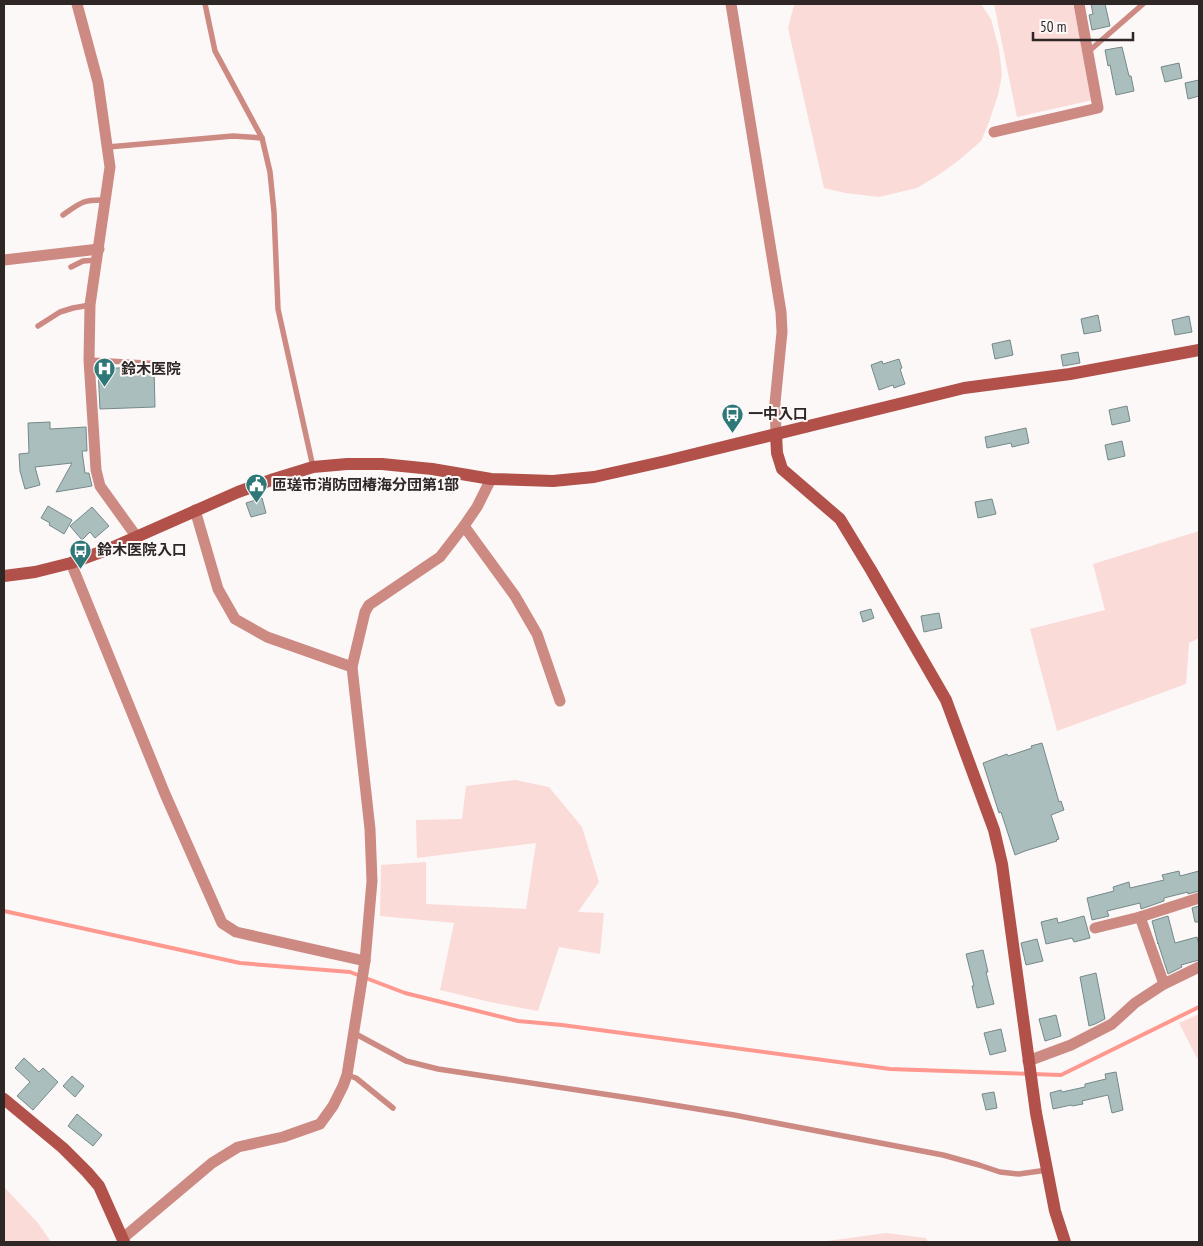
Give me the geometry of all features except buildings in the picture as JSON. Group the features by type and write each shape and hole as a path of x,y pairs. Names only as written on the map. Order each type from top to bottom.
{"street":[{"path":"77,4 98,82 110,166 90,305 90,360 96,470 100,486 136,536"},
{"path":"731,4 781,312 782,332 774,403 777,453 782,468 840,519 946,700 994,830 1002,864 1036,1113 1055,1211 1064,1242"},
{"path":"994,132 1098,108 1079,4"},
{"path":"4,260 98,254"},
{"path":"4,576 35,572 109,549 238,492 313,467 347,464 382,464 432,469 491,479 553,482 594,477 964,388 1070,374 1199,350"},
{"path":"4,1099 63,1148 99,1186 123,1240 212,1163 238,1147 283,1137 320,1124 344,1086 365,961 372,881 370,829 352,667 365,612 369,606 440,556 477,507 491,479"},
{"path":"194,510 218,589 235,619 267,637 352,667"},
{"path":"464,526 515,596 537,634 560,701"},
{"path":"71,562 165,794 222,924 236,932 365,961"},
{"path":"1095,928 1140,917 1199,898"},
{"path":"1140,917 1164,984"},
{"path":"1028,1061 1071,1045 1112,1024 1135,1003 1164,984 1199,967"}],"lane":[{"path":"206,4 215,51 262,138 270,172 274,212 278,308 313,467"},
{"path":"1088,52 1142,4"},
{"path":"108,147 233,136 262,138"},
{"path":"63,215 83,202 92,199 106,200"},
{"path":"71,267 98,254"},
{"path":"38,326 60,312 90,305"},
{"path":"90,360 165,364"},
{"path":"354,1033 406,1061 438,1068 734,1115 943,1155 1000,1172 1019,1174 1047,1170"},
{"path":"347,1075 356,1078 393,1108"}],"shaded area":[{"path":"981,4 991,19 999,49 1002,75 998,95 981,141 958,161 917,188 879,197 845,193 824,188 788,28 794,5"},
{"path":"994,4 1073,4 1093,100 1017,117"},
{"path":"1199,531 1199,638 1189,643 1186,684 1057,731 1030,629 1105,610 1093,564"},
{"path":"515,780 549,787 582,827 599,882 578,912 604,913 600,954 559,947 538,1011 440,990 454,923 380,916 381,865 426,862 426,904 526,909 536,843 417,858 416,820 462,819 466,786"},
{"path":"1199,1014 1199,1062 1179,1023"},
{"path":"4,1187 38,1223 51,1242 4,1242"},
{"path":"886,1233 926,1238 928,1242 820,1242"}],"waterway":[{"path":"4,911 240,963 350,972 405,993 518,1021 562,1025 890,1069 1061,1075 1199,1007"}],"place":[{"name":"鈴木医院","path":"105,388"},
{"name":"一中入口","path":"732,433"},
{"name":"匝瑳市消防団椿海分団第1部","path":"256,504"},
{"name":"鈴木医院入口","path":"81,569"}]}
